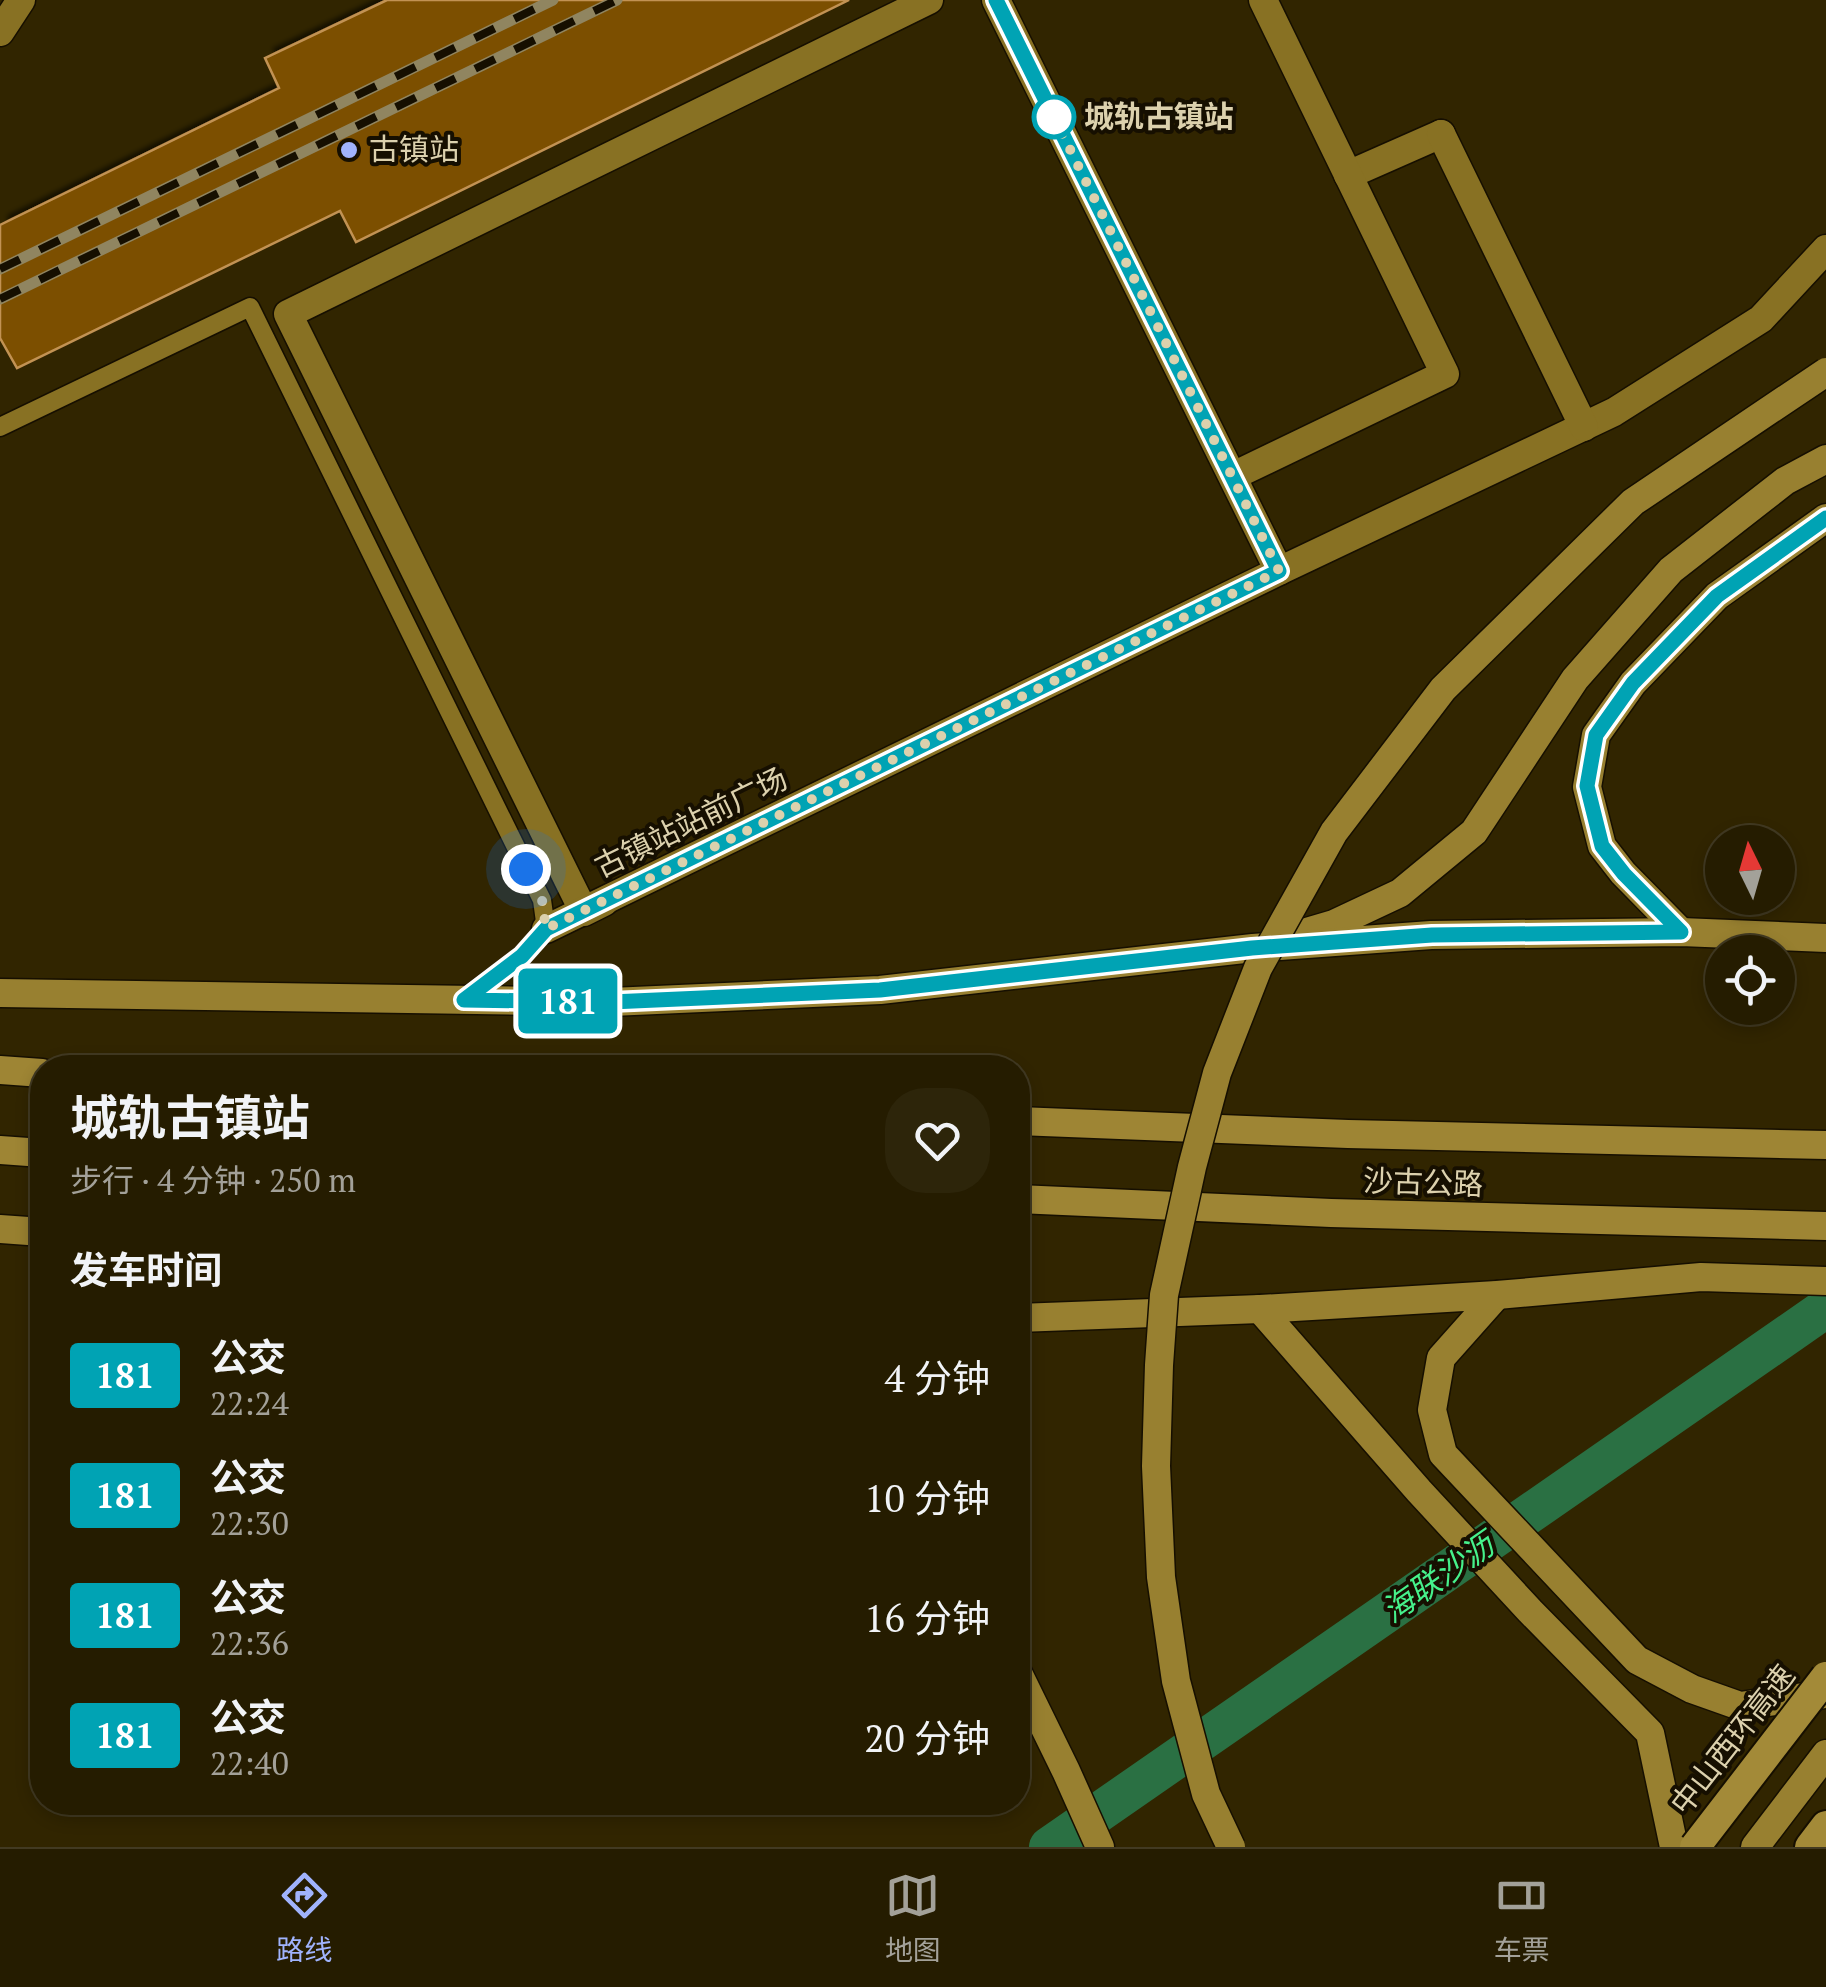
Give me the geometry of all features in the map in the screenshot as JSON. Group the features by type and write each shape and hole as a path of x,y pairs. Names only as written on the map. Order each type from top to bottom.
{"highway":[{"path":"0,1070 30,1072"},
{"name":"沙古公路","path":"1030,1121 1520,1139 1826,1144"},
{"path":"0,1150 30,1153"},
{"name":"沙古公路","path":"1030,1200 1330,1213 1826,1226"},
{"name":"中山西环高速","path":"1695,1847 1826,1676"},
{"path":"1810,1847 1826,1826"}],"main road":[{"path":"1231,1847 1206,1794 1174,1664 1160,1558 1156,1466 1158,1366 1164,1295 1192,1167 1217,1073 1258,968 1334,832 1443,689 1632,502 1826,372"},
{"path":"1252,948 1334,924 1400,893 1474,832 1575,679 1671,570 1785,482 1826,459"},
{"path":"1681,932 1602,846 1587,786 1596,735 1633,683 1717,596 1826,518"},
{"path":"0,990 611,1002 880,990 1252,948 1432,935 1681,932 1826,938"},
{"path":"0,1229 30,1231"},
{"path":"1030,1318 1497,1295 1701,1277 1826,1281"},
{"path":"1497,1295 1441,1358 1432,1410 1444,1454 1637,1660 1692,1688 1740,1706 1826,1694"},
{"path":"1260,1309 1530,1612 1650,1734 1674,1847"},
{"path":"1030,1697 1100,1847"},
{"path":"1755,1847 1826,1754"}],"street":[{"path":"0,32 21,0"},
{"name":"古镇站站前广场","path":"929,0 288,314 584,912 1279,571 1614,412 1761,320 1826,249"},
{"path":"1233,476 1445,374 1263,0"},
{"path":"1001,9 1279,571"},
{"path":"1001,9 1279,571"},
{"path":"1348,174 1441,134 1584,427"},
{"path":"546,929 584,912"}],"lane":[{"path":"0,427 250,307 542,900 546,929 522,956 464,1000"}],"building":[{"name":"古镇站","path":"387,0 849,0 356,242 340,211 17,368 0,338 0,225 279,88 265,58"}],"waterway":[{"name":"海联沙沥","path":"1049,1847 1826,1308"}],"railway":[{"path":"0,269 553,0"},
{"path":"0,299 617,0"}],"bus line":[{"name":"181","path":"996,0 1279,571 546,929 522,956 464,1000 611,1002 880,990 1252,948 1432,935 1681,932 1602,846 1587,786 1596,735 1633,683 1717,596 1826,518"}],"place":[{"name":"城轨古镇站","path":"1054,117"},
{"name":"古镇站","path":"349,150"}],"route":[{"path":"526,869 542,900 546,929 1279,571 1049,107 1054,117"}]}
